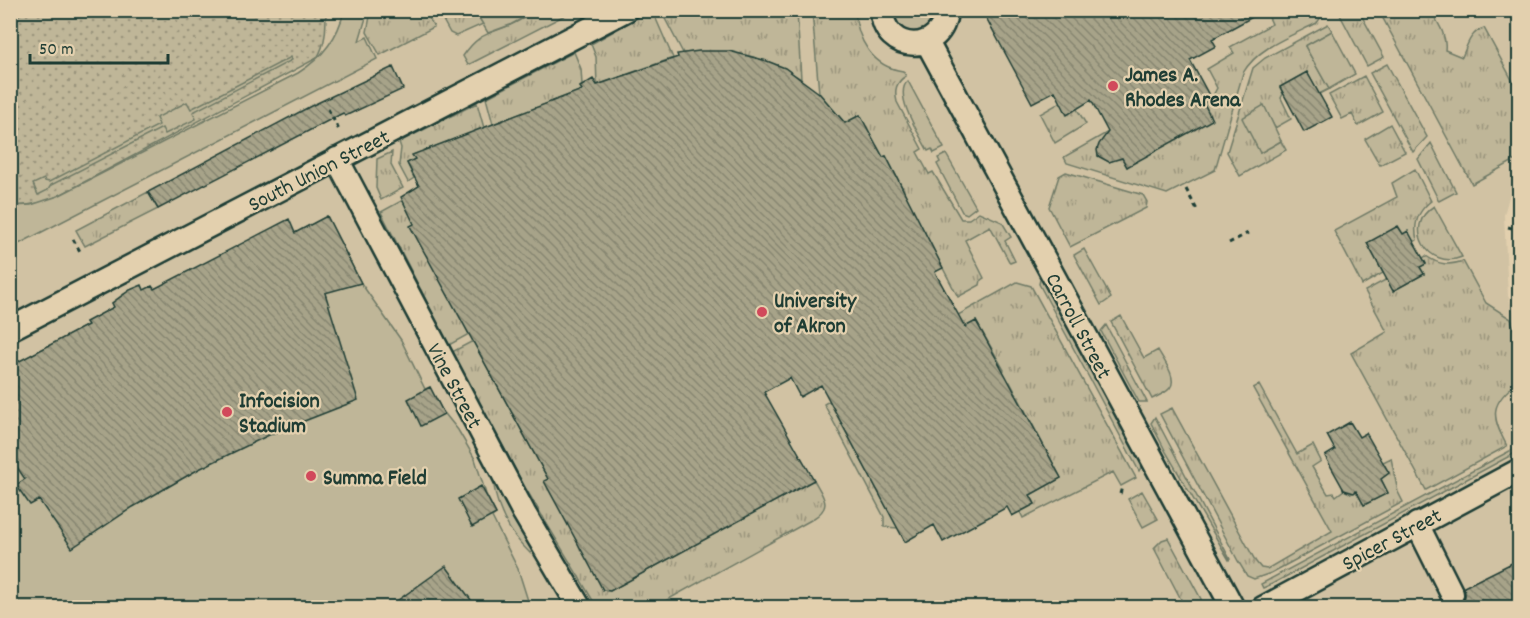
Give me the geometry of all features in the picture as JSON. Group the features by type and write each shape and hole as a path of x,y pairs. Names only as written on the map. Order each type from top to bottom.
{"street":[{"name":"South Union Street","path":"10,329 626,10"},
{"path":"882,10 884,23 889,32 906,44 927,42 939,32 946,10"},
{"name":"Carroll Street","path":"927,42 1233,608"},
{"name":"Vine Street","path":"337,159 524,513 580,608"},
{"name":"Spicer Street","path":"1263,608 1520,470"},
{"path":"1417,524 1452,594"}],"path":[{"path":"328,109 339,130"},
{"path":"1186,189 1197,210"},
{"path":"1508,227 1520,230"},
{"path":"1229,243 1248,233"},
{"path":"73,239 81,254"},
{"path":"1120,495 1122,487"}],"shaded area":[{"name":"University of Akron","path":"10,11 1519,11 1519,160 1504,215 1508,296 1520,327 1519,607 11,607"}],"green space":[{"path":"28,10 326,11 326,30 317,58 58,196 35,204 11,205 11,19"},
{"path":"1316,10 1321,11 1321,17 1317,23 1266,49 1249,64 1243,73 1215,170 1167,194 1067,163 1064,157 1108,132 1110,136 1098,156 1109,162 1121,157 1127,167 1211,99 1217,88 1207,69 1234,53 1230,47 1272,24 1266,11"},
{"path":"344,11 368,11 359,41 367,37 377,59 11,248 11,206 31,205 58,196 298,73 322,54 328,46 338,30"},
{"path":"371,11 425,11 434,27 380,55 367,32"},
{"path":"438,11 475,11 483,24 456,36 450,33"},
{"path":"475,11 536,11 510,25 488,33"},
{"path":"536,11 573,11 468,65 463,56 479,39"},
{"path":"661,11 797,11 801,79 759,58 715,51 683,53"},
{"path":"812,11 855,11 859,32 868,50 883,64 903,71 906,76 897,87 897,102 922,149 917,152 929,174 933,172 961,219 969,219 979,212 1002,222 1011,237 1005,241 1015,261 1010,263 990,226 965,240 984,278 980,285 958,297 912,209 898,193 903,189 886,156 883,157 877,146 872,143 874,141 860,115 845,123 819,93"},
{"path":"894,11 939,11 929,31 911,34 899,25"},
{"path":"1338,11 1359,11 1384,57 1367,66"},
{"path":"1379,11 1431,11 1443,34 1445,50 1462,57 1472,36 1484,28 1519,93 1519,158 1472,184"},
{"path":"643,12 653,12 673,58 597,85 596,57 591,44 639,17"},
{"path":"1328,24 1332,31 1305,46 1329,89 1319,94 1307,72 1280,87 1283,94 1281,98 1291,119 1275,128 1263,105 1260,153 1281,141 1286,150 1240,176 1227,152 1253,68 1265,58"},
{"path":"1332,31 1355,74 1329,89 1305,46"},
{"path":"574,52 581,69 582,85 580,87 582,90 493,124 486,98"},
{"path":"291,57 292,60 193,112 196,119 165,134 162,128 51,185 48,190 38,195 33,184 44,179 49,182 159,125 156,118 187,102 191,109"},
{"path":"1387,64 1427,137 1413,152 1370,73"},
{"path":"1364,76 1383,112 1358,126 1352,114 1342,119 1329,95"},
{"path":"908,81 944,148 934,153 932,149 928,151 905,105 904,87"},
{"path":"1061,102 1077,109 1086,124 1055,143 1040,114"},
{"path":"477,103 484,128 413,155 415,159 407,163 414,178 408,182 399,165 401,148 399,142"},
{"path":"1264,105 1281,141 1260,153 1242,118"},
{"path":"1390,124 1405,152 1380,165 1365,139"},
{"path":"1431,143 1456,192 1439,201 1418,159"},
{"path":"392,152 391,165 403,188 381,200 376,188 377,159"},
{"path":"946,154 976,207 967,214 962,212 937,164 940,162 938,158"},
{"path":"1415,169 1431,201 1418,218 1417,240 1414,242 1403,234 1367,243 1383,273 1362,285 1334,231 1397,197 1392,183"},
{"path":"1066,172 1143,195 1147,202 1146,208 1070,247 1049,207 1059,176"},
{"path":"148,192 158,209 85,246 76,230"},
{"path":"403,200 469,334 449,345 381,212"},
{"path":"1434,206 1462,257 1450,260 1439,258 1423,244 1420,224"},
{"name":"Infocision Stadium","path":"327,216 361,283 401,340 425,389 430,387 442,410 458,430 475,459 486,494 496,514 492,517 518,569 530,607 11,608 11,366 88,325 86,322 114,307 112,303 124,294 142,286 144,290 154,289 295,233"},
{"path":"1084,249 1111,298 1101,305 1074,255"},
{"path":"1426,256 1444,264 1463,261 1486,303 1511,319 1519,347 1519,381 1502,396 1496,410 1498,426 1507,446 1426,490 1351,353 1387,332 1365,291 1387,279 1393,291 1424,274 1420,267 1426,264 1423,258"},
{"path":"1041,275 1143,464 1139,471 1039,284"},
{"path":"1017,282 1031,286 1136,478 1121,486 1113,472 1023,518 1020,512 1035,504 1030,495 1061,478 1010,382 972,389 1004,370 976,321 955,333 949,320"},
{"path":"1121,316 1144,358 1158,350 1171,374 1170,388 1152,399 1111,322"},
{"path":"1106,325 1147,402 1139,402 1101,331"},
{"path":"473,341 548,479 604,590 610,591 814,480 824,498 825,507 811,520 660,604 642,603 635,608 603,607 599,602 595,604 526,489 452,352"},
{"path":"1259,385 1297,454 1313,445 1321,461 1312,467 1328,494 1334,493 1336,496 1344,490 1351,494 1356,491 1364,505 1388,493 1381,479 1389,473 1383,462 1391,458 1398,492 1403,502 1271,573 1254,579 1247,576 1238,561 1160,414 1172,408 1256,562 1261,568 1267,569 1332,531 1253,388"},
{"path":"829,401 898,528 884,527 884,517 824,404"},
{"path":"1155,417 1229,560 1166,452 1151,423"},
{"path":"1519,446 1519,451 1263,588 1261,584"},
{"path":"493,478 536,548 530,553 515,537 504,519 497,500"},
{"path":"1142,491 1158,519 1143,527 1128,499"},
{"path":"1168,538 1201,599 1201,607 1179,607 1184,605 1154,548 1162,540"}],"building":[{"name":"James A. Rhodes Arena","path":"982,10 1265,10 1212,39 1216,46 1190,60 1211,99 1204,103 1212,120 1127,167 1122,158 1109,162 1098,156 1099,144 1108,132 1091,100 1067,115 1055,91 1032,103"},
{"path":"729,51 785,68 819,93 845,123 860,115 883,157 886,156 943,268 935,272 965,327 976,321 1061,478 1030,495 1035,504 1012,516 1007,507 943,542 934,525 905,542 821,385 800,397 790,378 764,392 814,480 610,591 603,590 544,481 548,479 410,226 414,224 401,197 419,186 407,163 415,159 412,155 582,90 580,87 593,79 597,85 678,57 677,54"},
{"path":"393,67 403,89 345,116 343,113 158,209 148,192 311,106"},
{"path":"1307,72 1332,117 1304,132 1280,87"},
{"path":"327,216 361,283 325,293 358,400 271,434 199,469 133,507 72,548 39,500 30,505 16,485 25,479 10,457 10,366 88,325 86,322 114,307 112,303 130,290 142,285 144,290 152,286 154,289 289,219 295,233"},
{"path":"1398,226 1403,234 1408,231 1426,264 1420,267 1424,274 1393,291 1367,243"},
{"path":"430,387 444,414 421,426 408,399"},
{"path":"1350,422 1359,437 1366,433 1389,473 1381,479 1388,493 1364,505 1356,491 1354,493 1344,490 1325,456 1335,450 1327,435"},
{"path":"481,486 496,514 472,527 458,499"},
{"path":"1520,559 1520,608 1425,608 1440,600 1444,605 1459,606 1464,601 1464,587"},
{"path":"446,566 477,608 387,608"}],"place":[{"name":"James A. Rhodes Arena","path":"1113,86"},
{"name":"University of Akron","path":"762,312"},
{"name":"Infocision Stadium","path":"227,412"},
{"name":"Summa Field","path":"311,476"}]}
